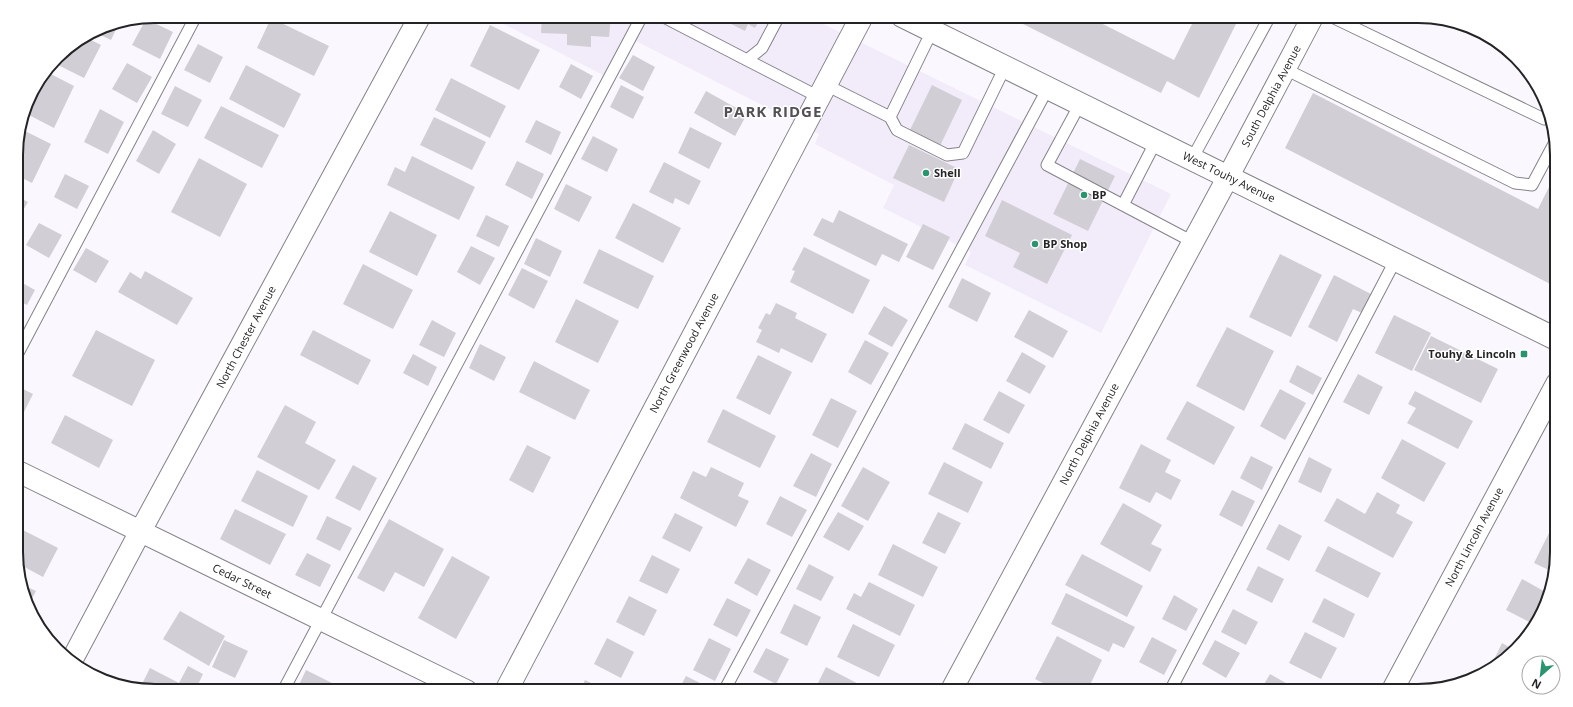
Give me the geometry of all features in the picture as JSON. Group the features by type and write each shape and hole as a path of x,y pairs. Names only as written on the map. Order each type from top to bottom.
{"main road":[{"name":"North Greenwood Avenue","path":"510,684 858,23"},
{"name":"West Touhy Avenue","path":"916,23 1550,335"}],"street":[{"name":"North Chester Avenue","path":"74,656 416,23"},
{"name":"South Delphia Avenue","path":"1228,177 1309,23"},
{"name":"North Delphia Avenue","path":"955,684 1228,177"},
{"name":"North Lincoln Avenue","path":"1396,684 1550,394"},
{"name":"Cedar Street","path":"23,474 453,684"}],"lane":[{"path":"23,344 192,23"},
{"path":"287,684 638,23"},
{"path":"676,23 747,60 890,117 897,130 948,155 963,153 1005,67"},
{"path":"747,60 762,48 775,23"},
{"path":"1192,159 1266,23"},
{"path":"1345,23 1544,119"},
{"path":"890,117 932,31"},
{"path":"1285,69 1515,183 1532,185 1550,152"},
{"path":"728,684 1048,88"},
{"path":"1080,104 1047,165 1193,242"},
{"path":"1122,205 1156,141"},
{"path":"1174,684 1396,260"}],"shaded area":[{"path":"502,23 821,23 1171,194 1101,333 965,265 971,252 883,208 894,185 815,144 819,134 626,36 605,76"}],"building":[{"path":"154,23 173,32 160,59 132,45 143,24"},
{"path":"269,23 281,23 329,46 314,76 257,48"},
{"path":"542,23 610,23 609,37 591,36 591,47 567,45 567,34 541,33"},
{"path":"729,23 758,23 755,28 748,24 745,31"},
{"path":"1021,23 1101,23 1174,60 1192,23 1236,23 1199,98 1167,81 1161,93"},
{"path":"490,25 540,50 519,90 470,66"},
{"path":"116,30 111,40 101,35"},
{"path":"91,40 101,45 84,78 59,65 68,56"},
{"path":"198,44 223,57 210,83 184,70"},
{"path":"633,55 655,67 643,91 619,78"},
{"path":"127,63 152,77 137,103 112,89"},
{"path":"571,64 593,76 581,99 559,87"},
{"path":"246,65 301,94 284,128 229,99"},
{"path":"51,74 74,86 54,128 30,115 37,97"},
{"path":"451,78 506,106 490,138 435,110"},
{"path":"621,85 644,97 633,119 610,107"},
{"name":"Shell","path":"932,85 962,100 939,148 908,134"},
{"path":"175,86 202,100 188,127 161,114"},
{"path":"706,91 747,114 735,136 694,113"},
{"path":"1313,93 1538,209 1550,185 1550,284 1285,148"},
{"path":"221,106 279,135 262,168 204,138"},
{"path":"100,109 124,122 108,154 84,142"},
{"path":"434,117 486,142 472,170 420,145"},
{"path":"536,120 561,132 551,155 525,142"},
{"path":"690,127 722,143 709,169 678,153"},
{"path":"153,130 176,144 159,174 136,161"},
{"path":"26,131 51,144 32,183 23,178 23,147"},
{"path":"593,136 618,149 607,172 581,159"},
{"name":"Shell","path":"909,145 959,169 944,202 893,178"},
{"path":"412,156 475,187 459,220 387,185 395,167 405,172"},
{"path":"199,158 247,184 220,237 171,212"},
{"name":"BP","path":"1080,159 1115,176 1088,231 1053,214"},
{"path":"517,161 544,174 532,199 505,185"},
{"path":"664,162 701,181 689,205 675,198 673,204 649,192"},
{"path":"65,174 89,186 77,209 54,197"},
{"path":"566,184 592,197 579,222 554,209"},
{"path":"23,200 28,202 23,210"},
{"name":"BP Shop","path":"1002,200 1072,235 1047,284 1013,267 1020,253 985,236"},
{"path":"633,203 681,228 663,263 615,238"},
{"path":"839,210 908,244 899,262 882,254 876,266 813,235 822,218 833,223"},
{"path":"390,211 437,235 417,276 369,252"},
{"path":"486,215 509,226 499,247 476,236"},
{"path":"39,223 62,235 49,258 26,245"},
{"path":"923,224 950,237 933,270 906,257"},
{"path":"536,238 562,251 550,277 524,264"},
{"path":"471,246 495,258 480,285 457,272"},
{"path":"804,247 870,280 853,314 790,282 795,271 792,270"},
{"path":"86,248 109,261 96,283 73,270"},
{"path":"599,249 654,276 638,309 583,283"},
{"path":"1280,254 1322,275 1291,337 1249,317"},
{"path":"363,264 413,290 393,329 343,304"},
{"path":"522,268 548,281 534,309 508,295"},
{"path":"145,271 193,298 177,325 118,292 130,272 141,279"},
{"path":"1334,275 1371,294 1362,313 1353,309 1337,342 1308,327"},
{"path":"962,278 991,293 977,322 948,307"},
{"path":"23,283 35,290 27,305 23,303"},
{"path":"576,299 619,321 598,363 555,342"},
{"path":"776,303 797,313 795,318 827,334 812,363 781,348 779,353 756,342 762,330 758,328 766,313 770,315"},
{"path":"884,306 908,320 892,347 868,334"},
{"path":"1029,310 1068,331 1053,358 1014,337"},
{"path":"1394,315 1431,333 1412,371 1375,353"},
{"path":"432,320 456,333 444,357 419,345"},
{"path":"1227,327 1274,351 1244,411 1196,386"},
{"path":"96,330 155,360 132,406 72,376"},
{"path":"313,330 371,360 358,385 300,355"},
{"path":"1431,336 1498,369 1481,403 1414,370"},
{"path":"865,340 889,353 871,385 848,372"},
{"path":"480,344 506,357 494,381 469,368"},
{"path":"1022,352 1046,366 1030,394 1006,381"},
{"path":"413,354 437,367 428,386 403,373"},
{"path":"758,355 792,372 770,415 736,398"},
{"path":"534,361 590,390 575,420 519,392"},
{"path":"1297,365 1322,378 1313,395 1289,382"},
{"path":"1358,374 1383,387 1369,415 1343,402"},
{"path":"23,389 33,394 23,414"},
{"path":"1280,389 1306,403 1285,440 1260,426"},
{"path":"999,391 1025,405 1009,434 983,420"},
{"path":"1415,391 1473,421 1458,449 1407,423 1416,408 1408,404"},
{"path":"831,398 857,411 838,448 812,435"},
{"path":"1187,401 1235,427 1214,465 1166,439"},
{"path":"285,405 316,422 305,443 336,460 319,490 257,457"},
{"path":"723,409 776,436 760,468 707,442"},
{"path":"65,415 113,440 99,468 51,443"},
{"path":"965,423 1004,443 991,469 952,449"},
{"path":"1402,439 1446,463 1424,502 1381,478"},
{"path":"1141,444 1171,460 1165,472 1181,480 1171,500 1156,492 1150,503 1119,488"},
{"path":"527,445 551,457 533,493 509,480"},
{"path":"811,453 832,464 816,497 793,486"},
{"path":"1251,456 1273,467 1262,490 1240,478"},
{"path":"1309,457 1332,469 1321,493 1298,482"},
{"path":"944,462 983,482 968,513 928,494"},
{"path":"353,465 377,478 360,511 335,498"},
{"path":"711,467 744,483 738,496 749,501 736,527 680,498 693,471 706,477"},
{"path":"863,467 890,482 868,521 841,506"},
{"path":"257,470 308,496 293,527 241,501"},
{"path":"1232,490 1255,501 1242,527 1219,515"},
{"path":"1377,492 1400,505 1396,513 1413,522 1393,558 1324,521 1337,498 1365,514"},
{"path":"780,496 807,510 792,537 766,524"},
{"path":"1123,503 1162,525 1151,544 1162,549 1150,572 1100,544"},
{"path":"235,509 286,534 270,565 220,539"},
{"path":"838,512 864,526 849,551 823,537"},
{"path":"938,512 961,523 945,554 922,543"},
{"path":"675,513 703,527 690,552 662,538"},
{"path":"327,516 352,528 340,551 316,539"},
{"path":"389,519 444,549 424,587 395,572 384,592 357,578"},
{"path":"1279,524 1302,536 1289,561 1266,549"},
{"path":"23,530 58,548 43,577 24,567"},
{"path":"1549,533 1550,534 1548,570 1534,563"},
{"path":"893,544 938,567 923,597 878,575"},
{"path":"1328,546 1381,573 1368,598 1315,571"},
{"path":"307,553 331,565 320,587 295,575"},
{"path":"1082,554 1143,586 1127,617 1065,585"},
{"path":"652,555 680,569 667,594 639,581"},
{"path":"452,556 490,577 456,639 418,618"},
{"path":"748,558 771,570 757,596 734,583"},
{"path":"809,564 834,577 821,601 796,589"},
{"path":"1258,566 1284,579 1272,603 1246,590"},
{"path":"1522,579 1544,591 1540,602 1529,622 1506,610"},
{"path":"869,582 915,605 900,636 846,609 854,593 861,597"},
{"path":"28,588 36,591 32,599"},
{"path":"1066,593 1135,627 1124,648 1113,643 1109,652 1051,624"},
{"path":"1174,595 1198,609 1186,631 1162,619"},
{"path":"629,596 657,610 644,636 616,622"},
{"path":"727,598 751,610 737,637 713,625"},
{"path":"1324,598 1355,614 1344,638 1312,622"},
{"path":"794,604 821,617 807,646 780,633"},
{"path":"1233,609 1258,622 1246,645 1221,632"},
{"path":"180,611 225,636 209,666 163,639"},
{"path":"853,624 895,645 879,677 837,657"},
{"path":"1305,632 1337,648 1321,679 1289,663"},
{"path":"1057,636 1102,660 1090,684 1045,684 1035,679"},
{"path":"1152,637 1177,650 1164,675 1139,662"},
{"path":"607,638 634,652 621,678 594,664"},
{"path":"709,638 731,649 715,681 693,670"},
{"path":"224,640 248,651 235,678 212,667"},
{"path":"1215,640 1240,653 1226,678 1202,664"},
{"path":"1502,643 1509,647 1505,651 1494,660"},
{"path":"766,648 789,659 776,684 753,672"},
{"path":"188,666 203,674 198,684 142,683 150,668 179,683"},
{"path":"826,667 859,684 818,684"},
{"path":"306,670 332,683 332,684 299,684"},
{"path":"1270,674 1288,684 1264,684"},
{"path":"686,676 702,684 682,684"},
{"path":"585,680 593,684 583,684"}],"place":[{"name":"Shell","path":"926,173"},
{"name":"BP","path":"1084,195"},
{"name":"BP Shop","path":"1035,244"},
{"name":"Touhy & Lincoln","path":"1524,354"}],"district":[{"name":"PARK RIDGE","path":"773,112"}]}
